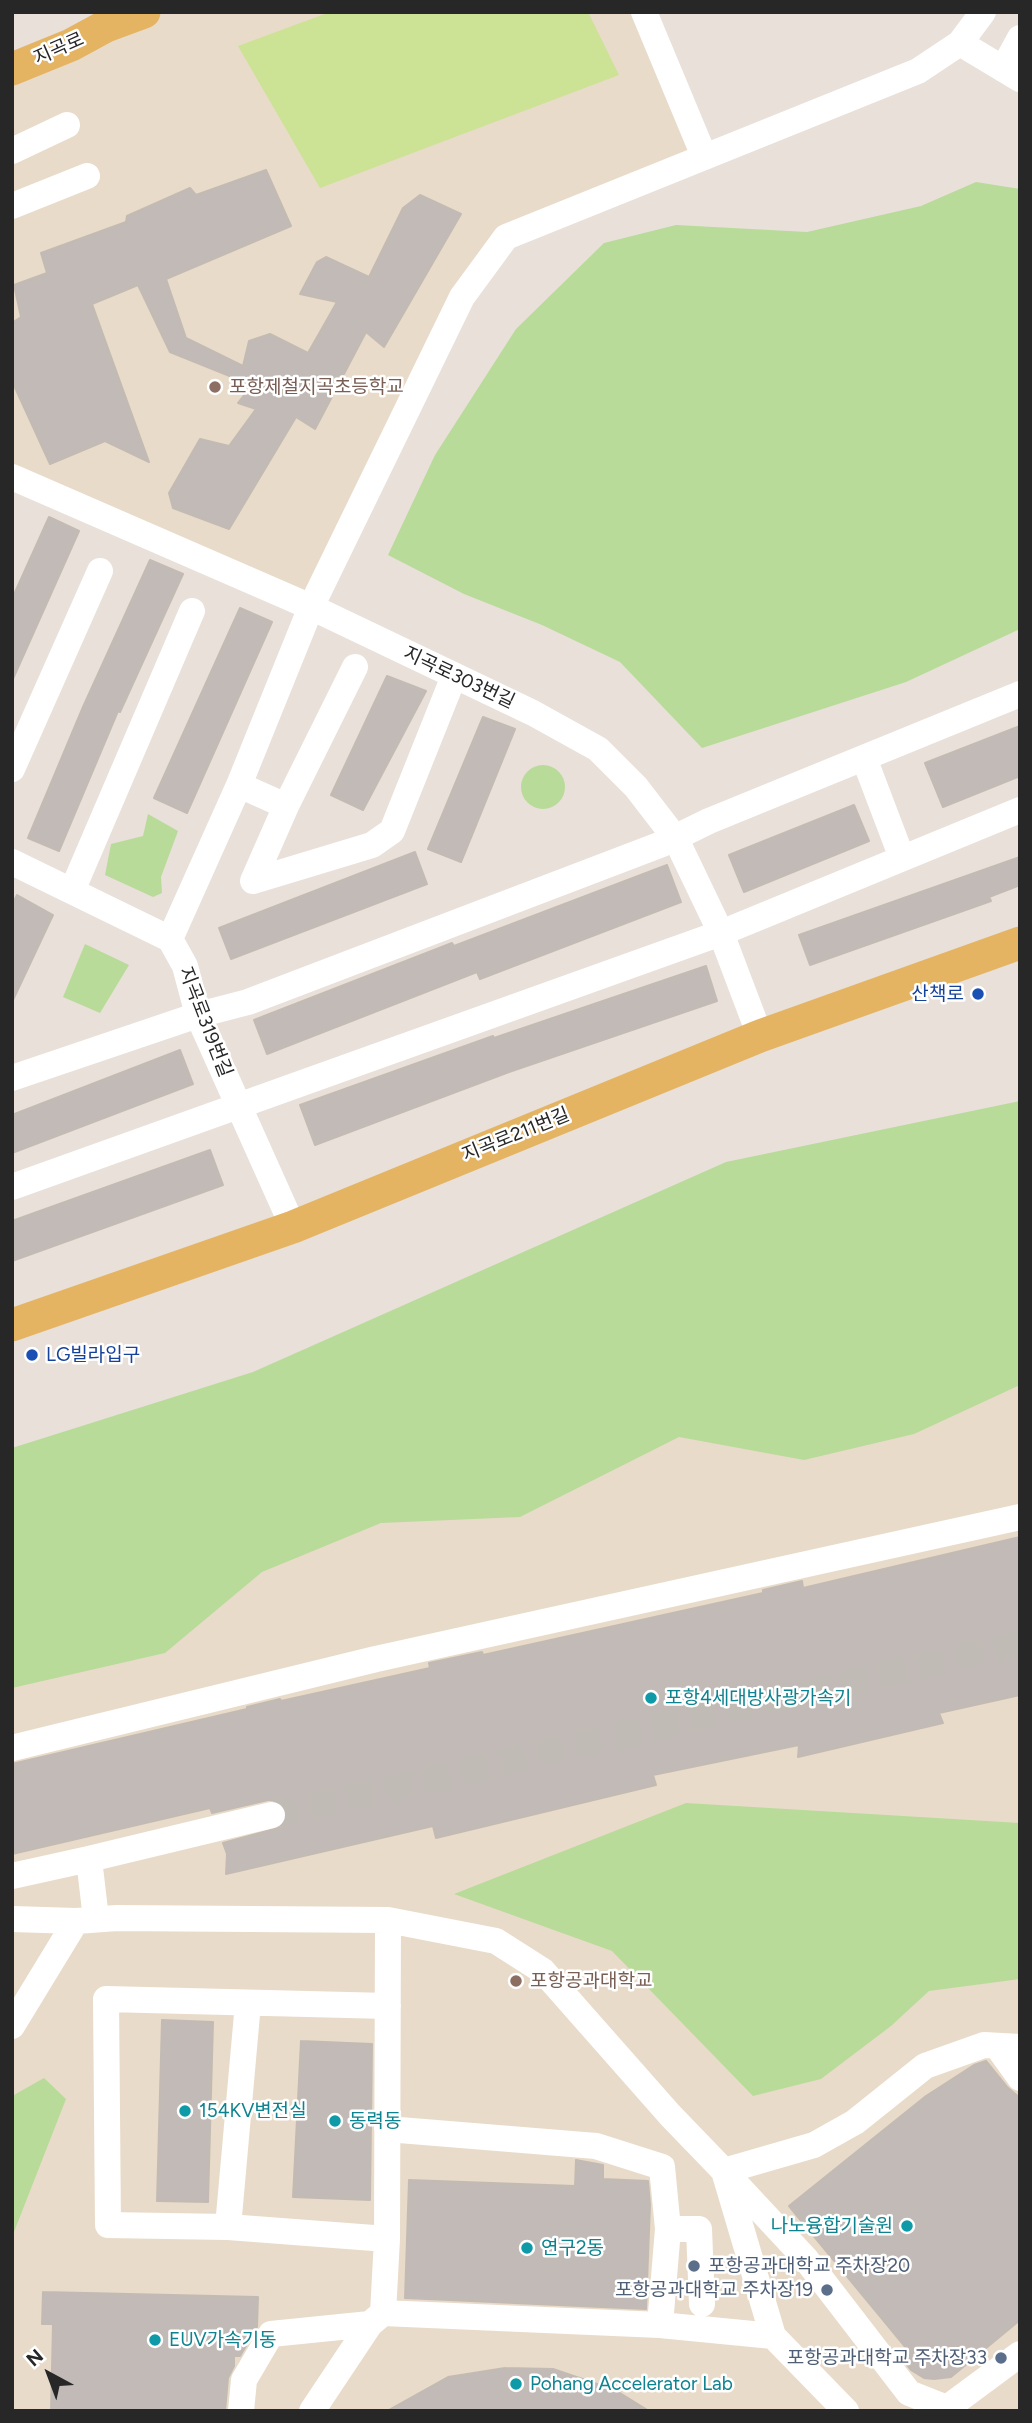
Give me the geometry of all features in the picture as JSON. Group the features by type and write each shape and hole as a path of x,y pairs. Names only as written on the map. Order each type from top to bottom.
{"main road":[{"name":"지곡로","path":"12,69 71,45 103,19 144,12"},
{"name":"지곡로211번길","path":"12,1325 293,1227 760,1036 1020,943"}],"street":[{"path":"644,12 704,156"},
{"path":"12,862 170,939 239,785 312,607 462,297 506,237 918,71 960,43 983,12"},
{"path":"960,43 1012,74 1020,37"},
{"path":"12,151 67,125"},
{"path":"12,206 87,176"},
{"name":"지곡로303번길","path":"12,477 312,607 533,713 598,749 636,787 676,839 720,933 760,1036"},
{"path":"12,769 100,571"},
{"path":"72,891 192,611"},
{"path":"355,667 286,806 253,881 372,845 392,831 454,676"},
{"path":"12,1078 198,1015 247,1002 676,839 709,821 1020,694"},
{"path":"864,758 902,858"},
{"path":"239,785 286,806"},
{"path":"12,1187 720,933 1020,810"},
{"name":"지곡로319번길","path":"170,939 185,966 198,1015 293,1227"},
{"path":"12,1748 389,1656 1020,1517"},
{"path":"12,1876 272,1815"},
{"path":"12,2026 86,1920 89,1859"},
{"path":"12,1919 388,1920 496,1941 544,1971 670,2115 805,2258 909,2393 948,2409 1020,2354"},
{"path":"312,2411 377,2318 387,2239 388,1920"},
{"path":"387,2239 228,2227 108,2225 106,1999 388,2006"},
{"path":"228,2227 248,2003"},
{"path":"724,2171 814,2145 855,2122 925,2066 984,2045 1008,2047 1020,2078"},
{"path":"387,2129 596,2146 662,2167 668,2229 660,2325"},
{"path":"724,2171 773,2336 846,2411"},
{"path":"668,2229 699,2229 702,2304"},
{"path":"241,2411 244,2380 271,2334 377,2318 660,2325 773,2336"}],"shaded area":[{"name":"포항제철지곡초등학교","path":"144,12 644,12 704,156 506,237 311,607 12,477 12,69"},
{"name":"포항공과대학교","path":"1020,1209 1020,2411 12,2411 12,1551"}],"green space":[{"path":"330,12 588,12 619,75 320,188 238,46"},
{"path":"976,182 1020,189 1020,629 906,682 702,748 620,662 542,625 464,594 388,555 435,455 516,329 604,243 676,225 807,232 921,206"},
{"path":"543,765 558,772 565,787 558,802 543,809 528,802 521,787 528,772"},
{"path":"148,814 178,831 161,877 162,893 153,897 105,875 111,844 143,836"},
{"path":"85,944 129,965 100,1013 63,997"},
{"path":"1020,1101 1020,1385 914,1434 804,1460 679,1437 520,1517 381,1523 262,1572 165,1653 12,1688 12,1448 253,1372 726,1162"},
{"path":"686,1803 1020,1823 1020,1979 929,1991 891,2026 821,2079 753,2096 612,1951 454,1894"},
{"path":"44,2078 66,2099 12,2237 12,2096"}],"building":[{"name":"포항제철지곡초등학교","path":"266,170 291,226 166,279 186,338 243,366 249,341 270,334 308,353 337,302 300,294 317,262 326,257 369,277 403,208 420,195 461,214 384,347 366,332 315,429 296,417 229,529 173,508 169,493 200,439 229,446 256,409 238,403 252,385 170,352 138,285 92,304 149,462 105,441 50,464 12,381 12,323 21,317 14,285 47,273 41,253 126,222 127,216 190,188 196,195"},
{"path":"49,517 79,531 12,681 12,599"},
{"path":"150,560 183,574 120,712 118,711 59,851 28,838 83,707"},
{"path":"240,608 272,622 187,813 154,798"},
{"path":"387,676 426,691 363,810 331,795"},
{"path":"483,717 515,729 461,862 428,849"},
{"path":"1020,726 1020,776 943,807 925,763"},
{"path":"854,805 869,841 744,892 729,855"},
{"path":"415,852 427,884 231,959 219,928"},
{"path":"1020,857 1020,885 989,897 991,901 810,965 799,935"},
{"path":"667,865 681,902 480,979 477,972 267,1054 254,1020 452,943 454,946"},
{"path":"17,895 53,915 12,1002 12,905"},
{"path":"706,966 717,1001 509,1072 315,1145 300,1105 493,1036 494,1038"},
{"path":"180,1050 193,1084 12,1153 12,1115"},
{"path":"210,1150 223,1185 12,1261 12,1221"},
{"name":"포항4세대방사광가속기","path":"1020,1537 1020,1695 939,1713 943,1723 798,1757 799,1745 653,1775 656,1785 436,1838 433,1826 226,1874 227,1854 223,1843 282,1827 287,1820 283,1804 268,1800 212,1813 210,1808 12,1854 12,1764 280,1699 281,1701 430,1668 429,1663 482,1652 483,1655 763,1593 763,1590 802,1581 803,1588"},
{"name":"154KV변전실","path":"162,2020 213,2022 208,2202 157,2201"},
{"name":"동력동","path":"301,2041 372,2044 370,2200 293,2197"},
{"name":"나노융합기술원","path":"986,2061 1007,2087 1020,2098 1020,2320 951,2377 924,2378 911,2370 899,2355 907,2349 789,2206 926,2096 974,2065"},
{"name":"연구2동","path":"576,2160 603,2165 603,2179 648,2181 650,2205 646,2309 405,2298 409,2180 575,2186"},
{"name":"EUV가속기동","path":"43,2292 258,2297 257,2327 240,2356 234,2356 234,2366 228,2378 225,2411 51,2411 53,2324 42,2324"},
{"name":"Pohang Accelerator Lab","path":"505,2368 553,2369 615,2390 649,2411 387,2411 448,2377"}],"tunnel":[{"path":"272,1815 1020,1643"}],"place":[{"name":"포항제철지곡초등학교","path":"215,387"},
{"name":"산책로","path":"978,994"},
{"name":"LG빌라입구","path":"32,1355"},
{"name":"포항4세대방사광가속기","path":"651,1698"},
{"name":"포항공과대학교","path":"516,1981"},
{"name":"154KV변전실","path":"185,2111"},
{"name":"동력동","path":"335,2121"},
{"name":"나노융합기술원","path":"907,2226"},
{"name":"연구2동","path":"527,2248"},
{"name":"포항공과대학교 주차장20","path":"694,2266"},
{"name":"포항공과대학교 주차장19","path":"827,2290"},
{"name":"EUV가속기동","path":"155,2340"},
{"name":"포항공과대학교 주차장33","path":"1001,2358"},
{"name":"Pohang Accelerator Lab","path":"516,2384"}]}
